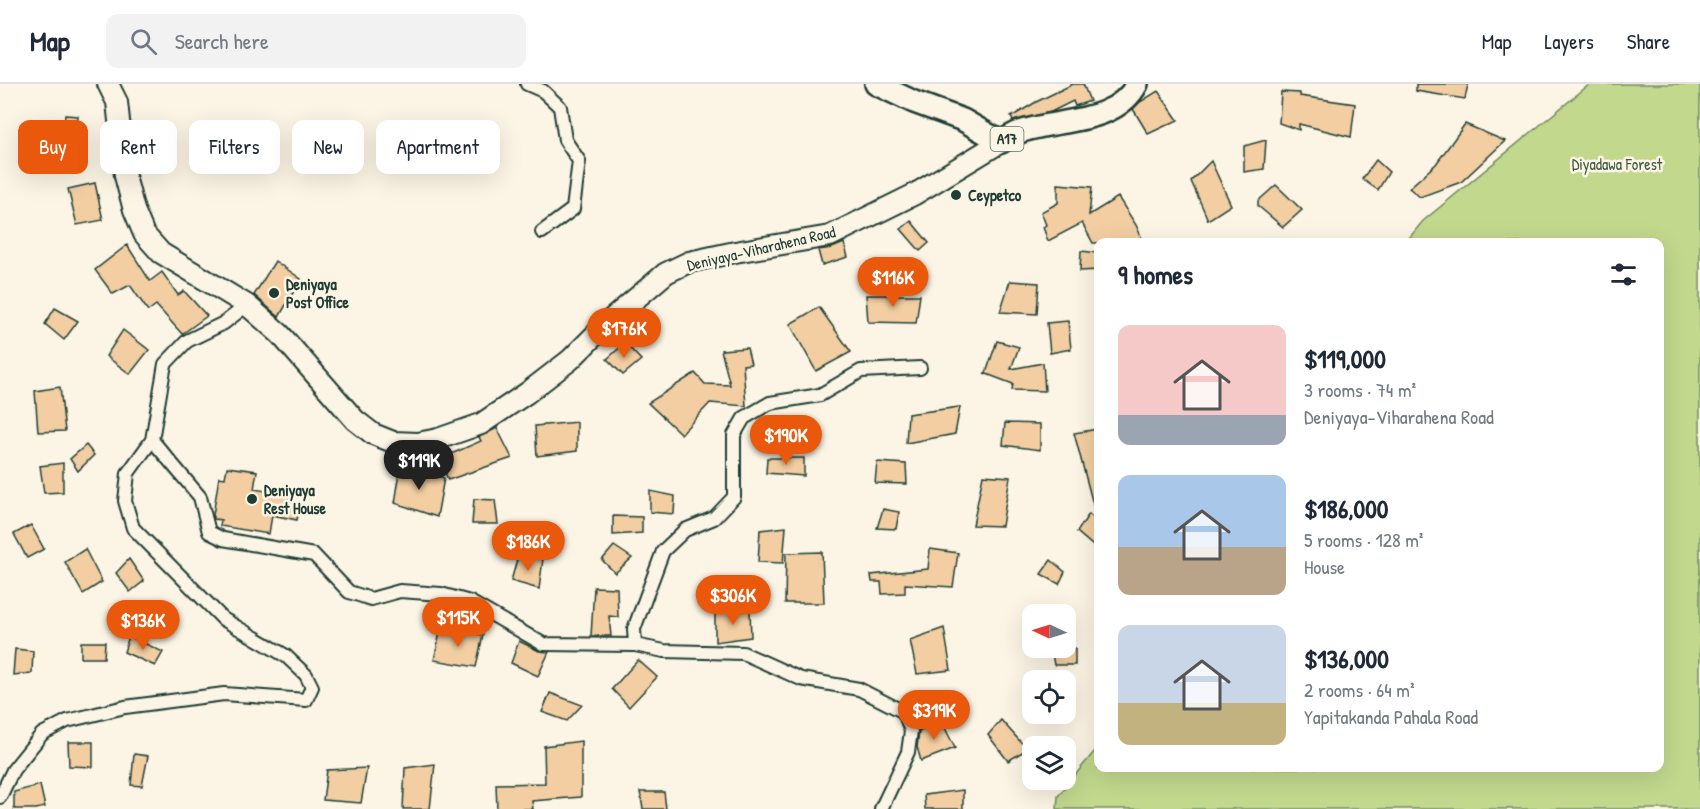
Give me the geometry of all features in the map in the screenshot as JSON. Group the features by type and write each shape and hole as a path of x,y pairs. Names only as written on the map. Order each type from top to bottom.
{"highway":[{"name":"A17","path":"876,84 914,102 963,120 1001,142 1016,133 1053,123 1079,120 1115,107 1129,97 1137,84"}],"main road":[{"name":"Deniyaya-Viharahena Road","path":"108,84 117,102 125,176 134,210 144,234 161,253 247,304 280,334 355,420 373,434 393,442 418,443 438,439 481,424 570,360 607,323 666,273 689,262 830,236 915,194 1001,142"}],"street":[{"path":"527,84 543,90 560,107 565,140 579,161 573,209 542,232"},
{"path":"0,797 13,770 42,734 68,721 125,707 224,694 306,700 312,687 306,675 286,656 223,619 133,528 125,501 128,473 152,440 165,364 187,341 224,323 247,304"},
{"path":"635,645 633,629 663,551 685,530 714,518 734,497 734,435 744,418 770,403 820,395 861,371 920,368"},
{"path":"152,440 200,497 209,532 223,539 314,555 349,592 371,599 400,591 441,594 470,602 543,644 635,645 664,651 743,653 801,679 859,688 904,712 911,731 908,752 880,809"}],"green space":[{"name":"Diyadawa Forest","path":"1590,84 1700,84 1700,809 1057,809 1058,796 1063,790 1076,790 1076,774 1094,752 1094,772 1664,772 1664,238 1409,238 1423,221"}],"building":[{"path":"1073,84 1083,84 1090,101 1075,106 1073,101 1051,112 1013,121 1011,117"},
{"path":"1416,84 1468,84 1465,99 1416,91"},
{"path":"1158,91 1178,120 1148,134 1133,109"},
{"path":"1281,92 1300,93 1300,96 1355,104 1351,137 1299,124 1299,130 1279,123"},
{"path":"65,115 78,116 78,120 64,120"},
{"path":"1465,124 1505,141 1461,182 1420,197 1409,188 1436,164"},
{"path":"1266,140 1264,169 1244,172 1244,146"},
{"path":"1376,160 1389,172 1378,190 1362,179"},
{"path":"1211,161 1231,205 1208,220 1191,181"},
{"path":"95,183 103,220 77,225 68,189"},
{"path":"1058,184 1092,187 1089,215 1118,197 1142,238 1094,238 1093,243 1082,223 1048,241 1043,227 1046,225 1041,212 1058,203"},
{"path":"1276,185 1302,210 1283,227 1258,206 1258,201"},
{"path":"911,221 929,243 920,251 901,229"},
{"path":"844,243 848,257 822,265 818,250"},
{"path":"127,245 150,281 162,272 178,295 184,291 207,316 182,334 156,305 148,311 130,285 113,294 95,270"},
{"path":"1081,251 1094,253 1094,270 1080,271"},
{"path":"275,261 301,279 279,317 254,295"},
{"path":"1010,281 1039,283 1037,314 1000,312"},
{"path":"866,295 920,295 916,323 868,322"},
{"path":"819,307 851,352 816,371 790,324"},
{"path":"55,308 78,321 64,340 45,324"},
{"path":"1068,321 1071,349 1050,353 1047,323"},
{"path":"123,330 149,350 130,374 106,356"},
{"path":"997,341 1019,347 1011,369 1043,363 1045,391 1012,390 1013,384 984,373 986,373"},
{"path":"625,343 641,360 623,375 607,359"},
{"path":"747,348 751,364 743,365 746,406 710,403 681,434 648,403 695,373 705,384 730,385 721,350"},
{"path":"60,387 65,431 38,432 35,391"},
{"path":"960,407 955,434 906,443 908,414"},
{"path":"577,422 577,451 537,456 535,426"},
{"path":"1005,423 1040,424 1040,450 1003,445"},
{"path":"497,428 512,458 448,480 440,459 481,441 479,437"},
{"path":"1094,430 1094,508 1074,433"},
{"path":"86,445 94,455 78,471 70,459"},
{"path":"767,458 804,458 804,476 766,473"},
{"path":"877,462 906,464 907,484 875,483"},
{"path":"63,463 63,492 44,493 40,466"},
{"path":"401,466 444,478 437,517 395,503"},
{"name":"Deniyaya Rest House","path":"227,467 257,471 254,489 290,495 288,503 300,505 297,520 272,515 269,534 220,526 221,520 214,519 213,515 219,477 225,478"},
{"path":"983,475 1010,477 1002,526 973,525"},
{"path":"650,491 675,496 674,514 650,512"},
{"path":"474,499 495,500 498,524 472,524"},
{"path":"883,509 899,512 896,529 877,528"},
{"path":"1089,514 1094,518 1094,547 1077,532"},
{"path":"613,516 642,517 642,533 613,535"},
{"path":"31,525 44,549 27,558 14,534"},
{"path":"786,527 783,563 758,562 760,530"},
{"path":"614,546 632,558 615,573 602,560"},
{"path":"85,549 102,582 83,594 65,562"},
{"path":"930,549 958,553 953,587 905,584 905,593 882,594 881,582 872,582 871,575 928,569"},
{"path":"822,552 824,603 785,603 786,553"},
{"path":"518,556 543,559 539,589 511,581"},
{"path":"129,559 144,581 130,592 116,573"},
{"path":"1051,560 1065,572 1059,584 1041,574"},
{"path":"594,587 617,588 618,617 609,616 611,636 591,636"},
{"path":"750,610 751,637 715,642 715,613"},
{"path":"441,628 483,635 476,667 434,660"},
{"path":"944,628 951,670 917,674 910,640"},
{"path":"129,636 163,652 155,666 124,652"},
{"path":"519,641 539,651 549,652 538,676 511,663"},
{"path":"81,642 105,642 104,658 81,658"},
{"path":"15,649 33,651 32,673 13,675"},
{"path":"1053,658 1075,658 1075,665 1054,665"},
{"path":"638,660 657,677 629,707 612,689"},
{"path":"550,693 582,705 567,721 542,712"},
{"path":"941,720 955,748 921,761 917,747 919,732"},
{"path":"1001,720 1022,743 1022,752 1008,761 988,735"},
{"path":"581,741 581,797 532,801 533,809 497,809 496,784 545,783 544,746"},
{"path":"68,742 93,742 93,767 69,766"},
{"path":"134,754 148,756 142,786 131,785"},
{"path":"435,764 430,809 403,809 405,768"},
{"path":"367,768 361,803 323,800 327,770"},
{"path":"40,785 45,807 14,809 14,792"},
{"path":"963,790 963,809 925,809 924,795"},
{"path":"640,792 664,792 666,809 643,809"}],"place":[{"name":"Ceypetco","path":"956,195"},
{"name":"Deniyaya Post Office","path":"274,293"},
{"name":"Deniyaya Rest House","path":"252,499"}]}
